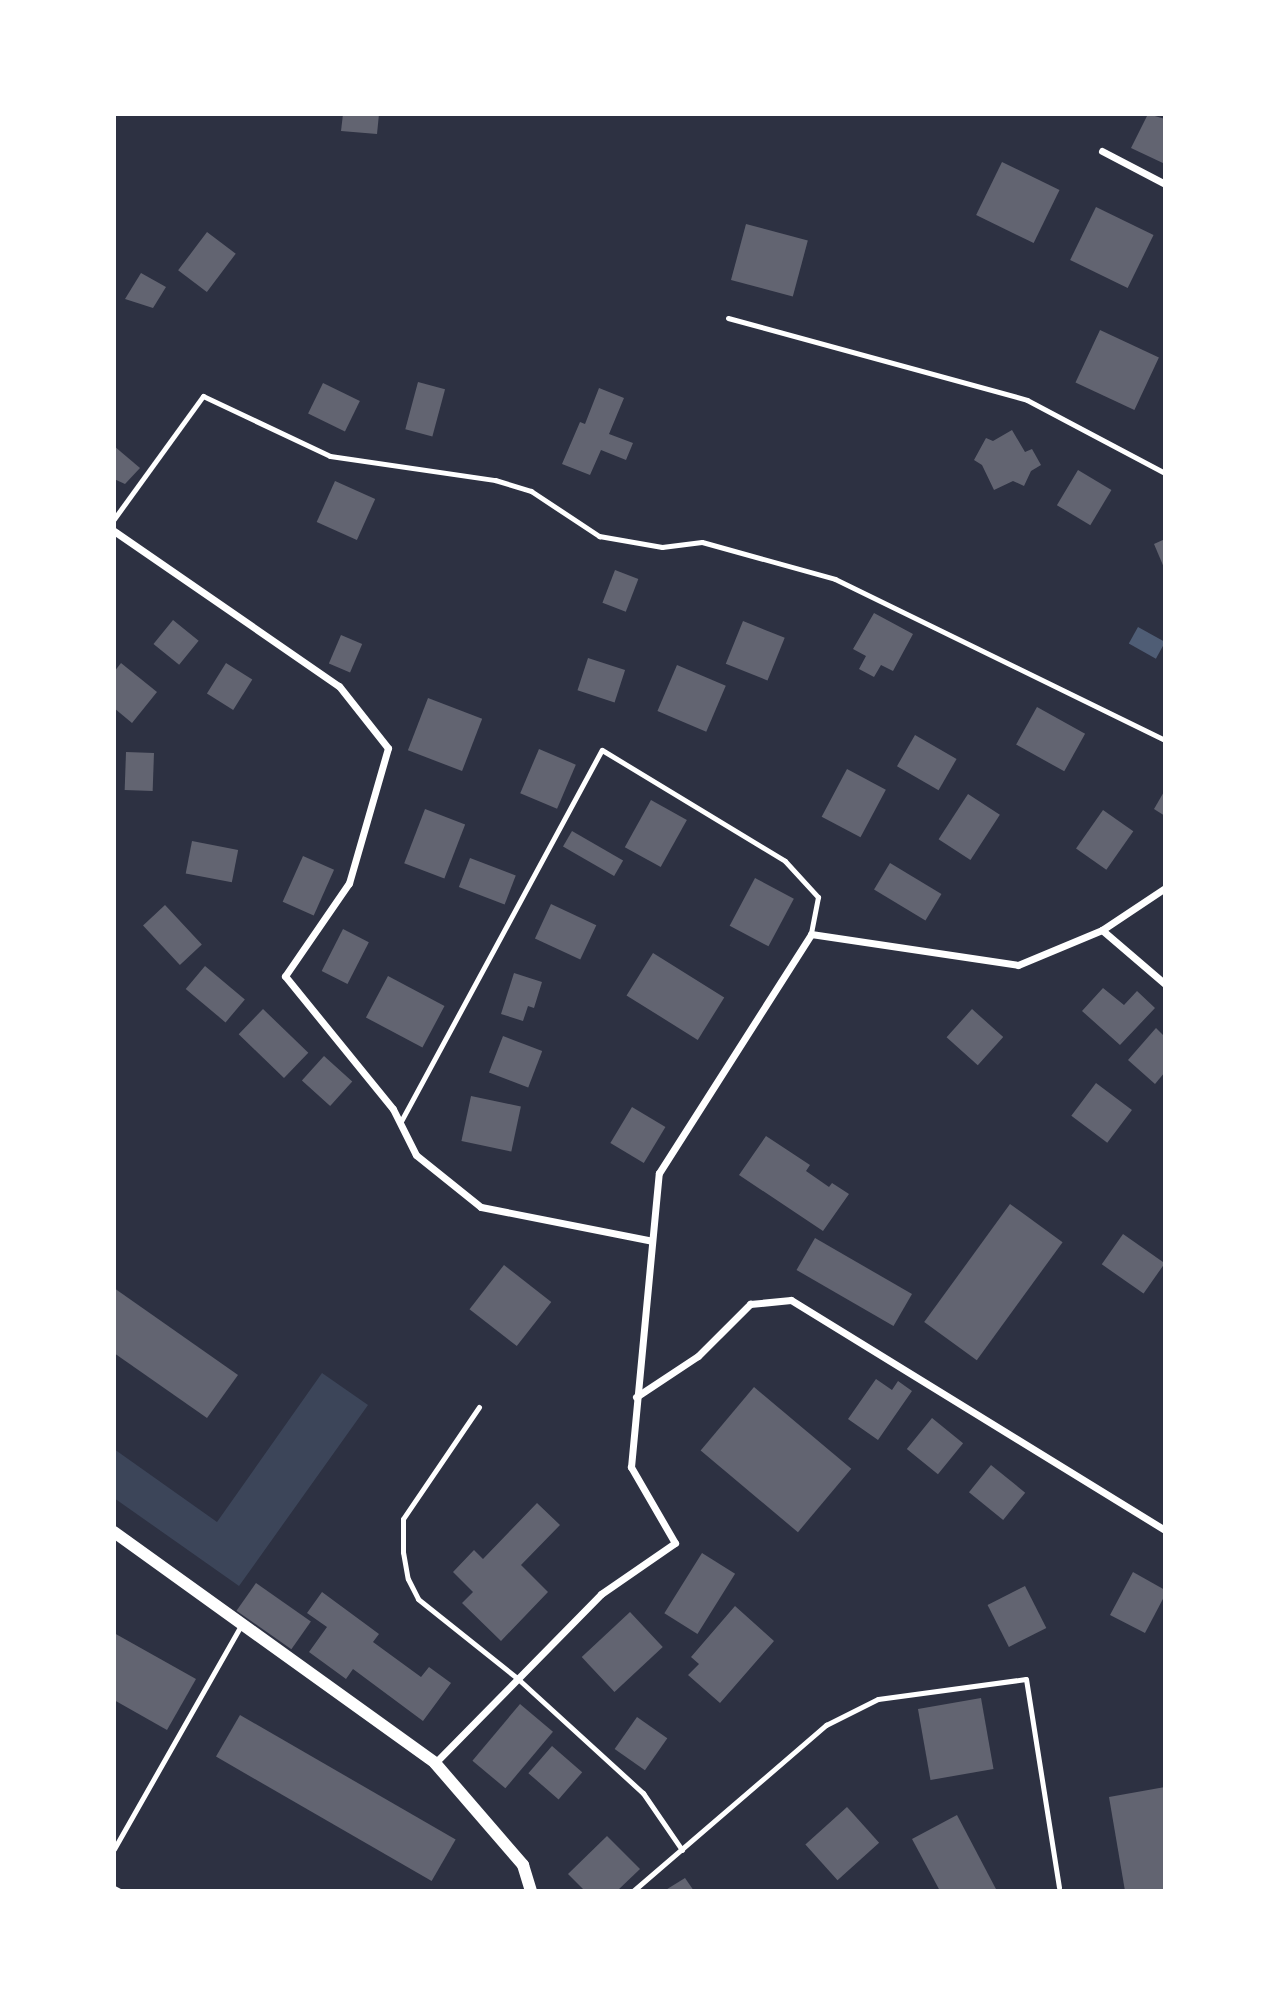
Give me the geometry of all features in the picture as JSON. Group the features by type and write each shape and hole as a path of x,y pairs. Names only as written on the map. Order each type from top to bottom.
{"street":[{"path":"1102,151 1165,184"},
{"path":"114,531 339,686 388,748 349,883 285,976 393,1109 416,1155 481,1206 652,1241"},
{"path":"435,1763 601,1594 675,1543 631,1467 659,1173 811,934 1018,965 1102,930 1165,888"},
{"path":"1102,930 1165,984"},
{"path":"636,1397 698,1356 750,1304 791,1300 1165,1530"},
{"path":"114,1532 435,1763 523,1865 531,1891"}],"lane":[{"path":"727,318 1027,400 1165,473"},
{"path":"114,519 203,397 330,456 495,480 531,491 599,536 662,547 702,542 835,579 1165,740"},
{"path":"400,1123 602,750 785,861 818,897 811,934"},
{"path":"479,1407 403,1519 403,1552 408,1579 418,1600 517,1678 643,1793 682,1850"},
{"path":"114,1849 241,1625"},
{"path":"633,1891 827,1725 878,1699 1026,1679 1059,1887"},
{"path":"114,1888 120,1891"}],"shaded area":[{"path":"1138,627 1165,642 1156,659 1129,644"},
{"path":"322,1373 368,1405 239,1586 114,1498 114,1449 217,1522"}],"building":[{"path":"343,114 379,114 377,134 341,131"},
{"path":"1148,114 1165,119 1165,164 1131,148"},
{"path":"1002,162 1060,190 1034,243 976,215"},
{"path":"1096,207 1154,235 1128,288 1070,260"},
{"path":"746,224 808,241 793,297 731,280"},
{"path":"207,232 236,254 207,292 178,270"},
{"path":"141,273 166,287 153,308 125,299"},
{"path":"1100,330 1159,357 1134,410 1075,383"},
{"path":"418,382 445,389 432,437 405,429"},
{"path":"323,383 360,401 345,432 308,414"},
{"path":"599,388 624,398 609,434 633,443 626,460 601,450 590,475 562,464 580,422 585,424"},
{"path":"1012,430 1025,452 1032,449 1041,465 1031,471 1024,486 1013,481 994,490 982,465 974,460 986,438 993,441"},
{"path":"114,446 140,468 125,484 114,479"},
{"path":"1078,470 1111,490 1090,525 1057,505"},
{"path":"335,481 375,499 357,540 317,522"},
{"path":"1165,539 1165,570 1154,544"},
{"path":"615,570 638,579 626,612 602,603"},
{"path":"874,613 913,634 893,671 881,665 874,677 859,669 866,656 853,649"},
{"path":"173,620 199,641 179,665 153,644"},
{"path":"743,621 785,638 767,681 726,664"},
{"path":"341,635 362,644 350,673 329,664"},
{"path":"588,658 625,670 615,702 577,690"},
{"path":"121,663 157,692 132,723 114,708 114,672"},
{"path":"226,663 252,679 233,710 207,694"},
{"path":"677,665 726,686 706,732 657,711"},
{"path":"428,698 482,719 462,771 408,750"},
{"path":"1037,707 1085,734 1064,771 1016,745"},
{"path":"915,735 957,759 939,790 897,766"},
{"path":"539,749 576,765 557,809 520,793"},
{"path":"126,752 154,753 153,791 125,790"},
{"path":"847,769 886,790 860,837 822,817"},
{"path":"1165,790 1165,816 1154,809"},
{"path":"968,794 1000,815 970,860 939,839"},
{"path":"651,800 687,820 661,867 625,847"},
{"path":"425,809 465,824 444,879 404,863"},
{"path":"1103,810 1133,831 1106,870 1076,849"},
{"path":"572,831 623,860 614,876 563,847"},
{"path":"192,841 238,850 232,882 186,873"},
{"path":"303,856 334,870 314,916 283,902"},
{"path":"470,858 516,876 505,905 459,887"},
{"path":"890,863 941,894 925,920 874,890"},
{"path":"755,878 794,899 768,946 730,926"},
{"path":"551,904 596,925 580,960 535,938"},
{"path":"165,905 202,944 180,965 143,925"},
{"path":"343,929 369,942 348,984 322,971"},
{"path":"653,953 724,998 698,1040 627,995"},
{"path":"205,966 245,999 226,1022 186,989"},
{"path":"514,973 542,982 534,1008 528,1006 523,1021 501,1014"},
{"path":"388,976 445,1006 422,1048 366,1017"},
{"path":"1103,988 1124,1005 1137,991 1155,1008 1120,1045 1082,1011"},
{"path":"263,1009 308,1053 284,1078 239,1034"},
{"path":"972,1009 1003,1037 978,1065 947,1037"},
{"path":"1156,1028 1165,1037 1165,1072 1155,1084 1128,1060"},
{"path":"503,1036 542,1051 528,1087 489,1072"},
{"path":"324,1056 352,1081 330,1106 302,1081"},
{"path":"1096,1083 1132,1110 1107,1143 1071,1116"},
{"path":"471,1096 521,1107 511,1152 461,1141"},
{"path":"632,1107 665,1127 644,1163 610,1143"},
{"path":"766,1136 810,1165 806,1171 829,1187 832,1183 849,1194 823,1231 739,1175"},
{"path":"1010,1204 1063,1242 977,1360 924,1322"},
{"path":"1123,1234 1165,1263 1144,1294 1102,1264"},
{"path":"815,1238 912,1294 893,1326 796,1270"},
{"path":"504,1265 551,1302 517,1346 470,1309"},
{"path":"114,1288 238,1375 207,1418 114,1353"},
{"path":"876,1379 892,1390 898,1381 912,1391 878,1440 848,1419"},
{"path":"754,1387 851,1469 798,1532 701,1451"},
{"path":"932,1418 963,1443 938,1474 907,1449"},
{"path":"991,1465 1025,1493 1003,1520 969,1492"},
{"path":"537,1503 560,1525 521,1565 548,1592 501,1641 462,1603 473,1592 453,1572 474,1550 483,1559"},
{"path":"702,1553 735,1574 697,1634 664,1613"},
{"path":"1133,1572 1165,1590 1165,1595 1145,1633 1110,1615"},
{"path":"256,1583 311,1621 291,1649 236,1611"},
{"path":"1025,1586 1046,1628 1009,1647 988,1605"},
{"path":"322,1592 379,1634 373,1642 421,1677 429,1667 451,1683 423,1721 353,1669 346,1679 309,1652 327,1627 307,1613"},
{"path":"735,1606 774,1641 720,1703 688,1675 699,1664 691,1657"},
{"path":"630,1612 663,1647 614,1692 582,1657"},
{"path":"114,1633 196,1679 167,1730 114,1700"},
{"path":"981,1698 994,1769 930,1780 918,1709"},
{"path":"520,1704 553,1732 505,1788 472,1761"},
{"path":"240,1715 456,1840 432,1881 216,1757"},
{"path":"637,1717 667,1738 645,1770 615,1749"},
{"path":"552,1746 582,1772 559,1799 528,1773"},
{"path":"1165,1787 1165,1889 1125,1891 1109,1797"},
{"path":"847,1807 879,1843 838,1880 805,1844"},
{"path":"957,1815 997,1891 940,1891 912,1839"},
{"path":"607,1836 640,1869 617,1891 585,1891 568,1874"},
{"path":"685,1878 694,1891 664,1891"}]}
